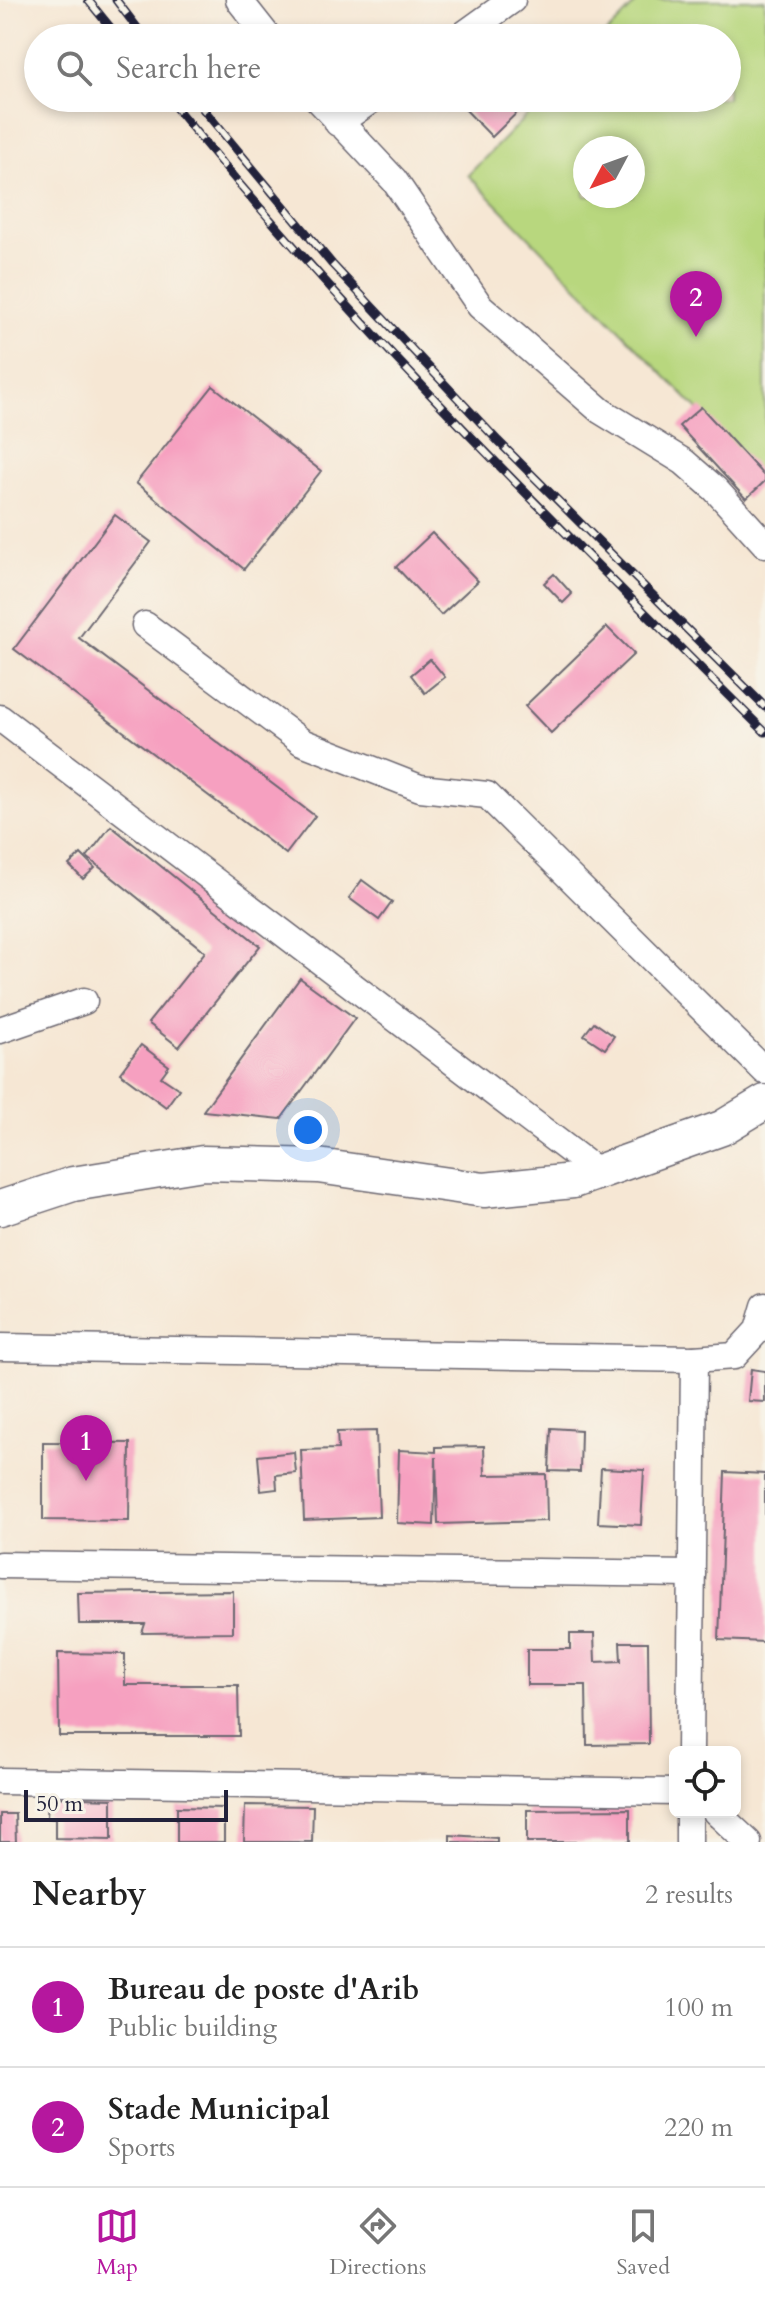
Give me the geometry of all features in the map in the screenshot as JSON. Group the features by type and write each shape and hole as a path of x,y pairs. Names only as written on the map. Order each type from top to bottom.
{"main road":[{"path":"0,1208 73,1184 203,1163 318,1166 484,1190 573,1181 722,1128 765,1102"}],"street":[{"path":"239,0 258,24"},
{"path":"479,24 512,0"},
{"path":"329,112 394,180 480,306 601,411 684,462 715,489 765,544"},
{"path":"338,123 354,112"},
{"path":"145,625 302,742 420,788 487,795 765,1071"},
{"path":"0,718 598,1172"},
{"path":"0,1030 84,1001"},
{"path":"0,1347 694,1359 734,1356 763,1322"},
{"path":"690,1746 694,1359"},
{"path":"0,1565 692,1574"},
{"path":"0,1781 669,1792"},
{"path":"689,1818 689,1842"},
{"path":"722,1818 748,1842"}],"green space":[{"path":"639,0 765,0 765,478 468,175 530,112 741,112 741,24 616,24"}],"building":[{"path":"468,112 518,112 492,137"},
{"path":"213,386 321,471 244,569 136,483"},
{"path":"701,407 765,477 765,481 746,499 679,426"},
{"path":"115,515 151,542 79,638 315,816 286,854 14,649"},
{"path":"432,533 478,581 441,615 396,567"},
{"path":"554,574 572,594 563,603 544,583"},
{"path":"607,627 634,654 551,733 525,706"},
{"path":"430,659 445,677 425,693 411,675"},
{"path":"111,826 260,946 179,1047 148,1023 205,952 87,857"},
{"path":"81,854 95,868 83,879 69,865"},
{"path":"362,880 392,902 379,920 349,898"},
{"path":"300,978 355,1018 281,1119 203,1111"},
{"path":"594,1022 614,1036 605,1049 584,1035"},
{"path":"141,1045 169,1066 161,1077 179,1089 166,1107 120,1073"},
{"path":"751,1369 765,1371 765,1402 748,1401"},
{"path":"551,1428 581,1430 580,1472 549,1471"},
{"path":"376,1431 379,1517 304,1520 301,1450 338,1449 337,1432"},
{"path":"43,1442 130,1443 129,1521 43,1520"},
{"path":"484,1446 485,1475 546,1474 547,1521 438,1524 436,1457 434,1525 397,1523 399,1450 436,1452 436,1447"},
{"path":"294,1452 296,1473 276,1475 277,1489 261,1491 258,1456"},
{"path":"601,1468 644,1470 641,1525 598,1523"},
{"path":"725,1472 765,1474 765,1642 719,1640"},
{"path":"233,1591 233,1632 142,1633 145,1624 79,1624 78,1593"},
{"path":"570,1634 594,1634 595,1662 621,1661 620,1642 648,1642 649,1744 587,1745 586,1685 527,1685 527,1649 570,1649"},
{"path":"58,1653 125,1654 125,1685 238,1685 239,1736 59,1736"},
{"path":"48,1797 112,1799 112,1839 55,1838 55,1819 47,1818"},
{"path":"245,1805 313,1806 312,1842 244,1842"},
{"path":"177,1807 224,1808 224,1842 177,1842"},
{"path":"630,1809 630,1842 527,1842 527,1810"},
{"path":"0,1814 15,1814 16,1842 0,1842"},
{"path":"450,1835 497,1838 497,1842 450,1842"}],"railway":[{"path":"88,0 108,24"},
{"path":"116,0 134,24"},
{"path":"180,112 383,344 534,501 765,732"},
{"path":"206,112 332,264 498,441 765,707"}],"place":[{"name":"Stade Municipal","path":"696,337"},
{"name":"Bureau de poste d'Arib","path":"86,1481"}]}
